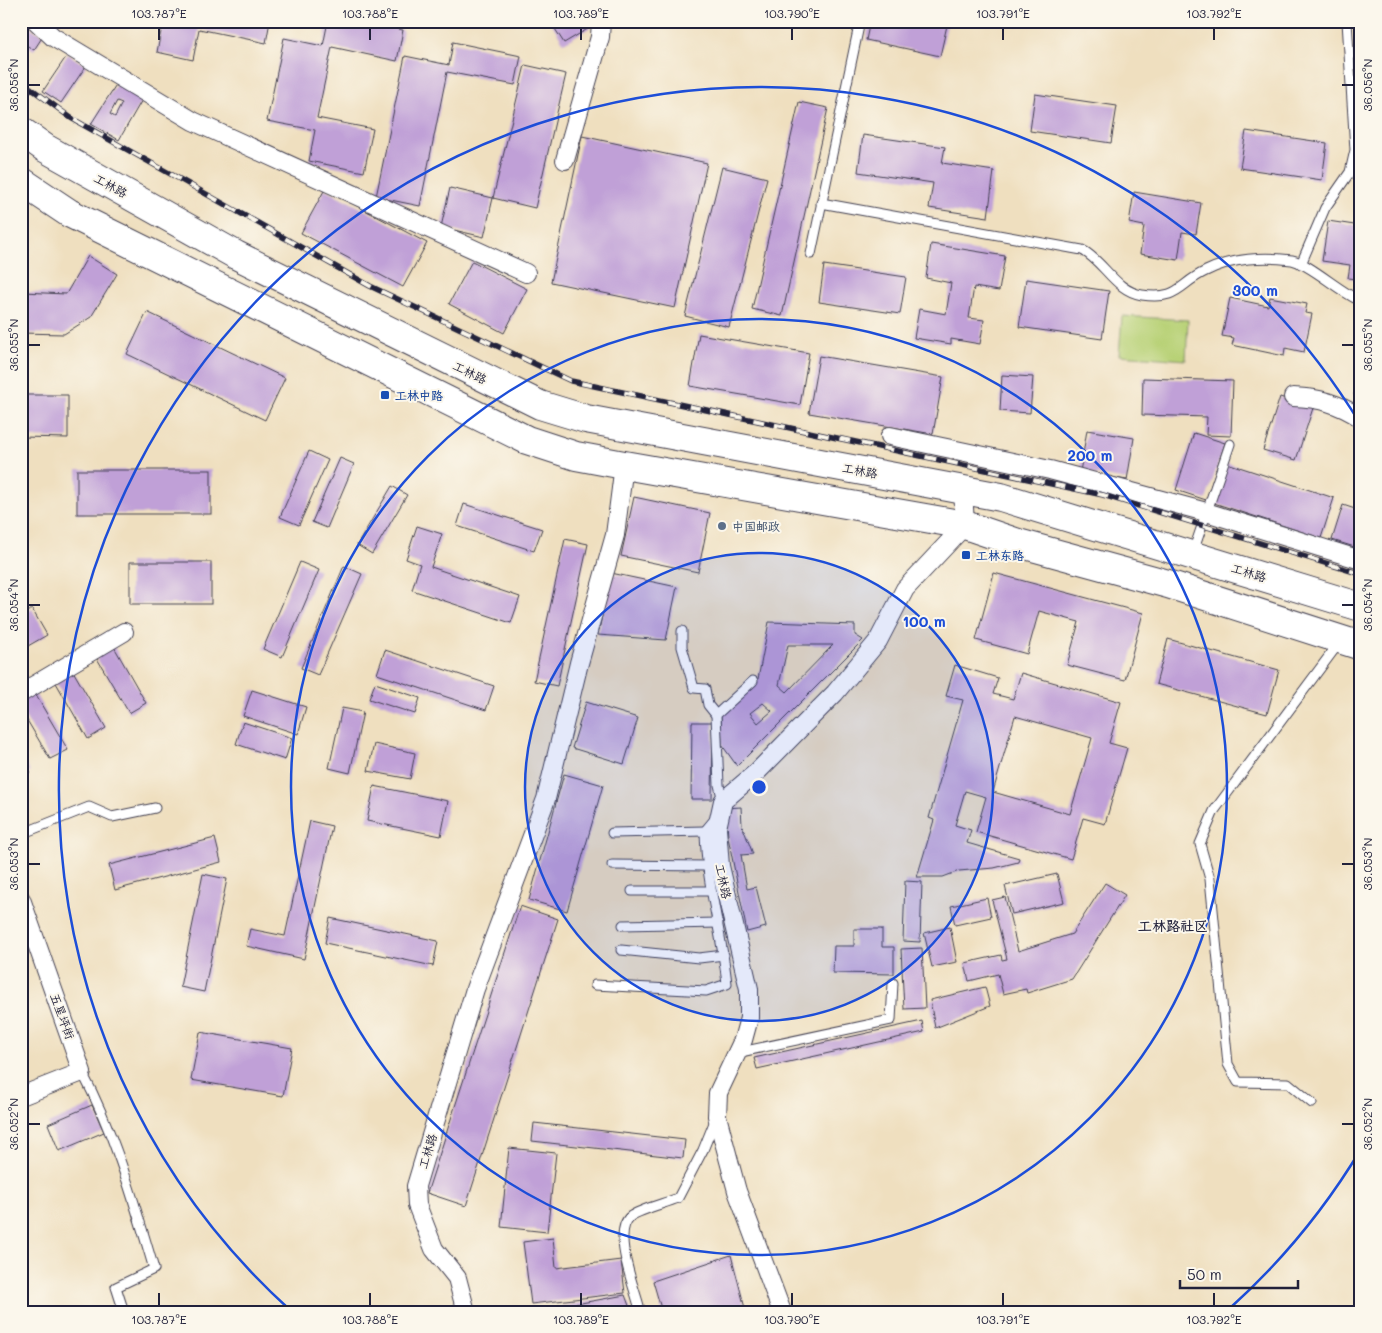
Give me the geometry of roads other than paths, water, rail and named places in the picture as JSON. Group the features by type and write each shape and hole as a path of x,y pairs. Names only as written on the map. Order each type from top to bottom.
{"highway":[{"name":"工林路","path":"21,131 45,148 236,255 540,405 595,421 963,489 1068,516 1361,607"},
{"path":"21,181 69,213 527,440 576,456 965,525 1018,543 1168,584 1354,646"}],"street":[{"path":"36,21 53,37 193,121 526,273"},
{"path":"565,160 600,37 601,21"},
{"path":"1293,397 1319,398 1347,409 1361,418"},
{"path":"890,436 1050,470 1206,512 1361,560"},
{"name":"工林路","path":"466,1312 457,1278 434,1249 417,1205 416,1186 475,989 546,799 579,663 615,535 624,465"},
{"path":"721,808 835,693 878,641 905,588 965,525 963,489"},
{"path":"21,692 124,632"},
{"name":"工林路","path":"721,808 717,844 720,866 746,978 750,1004 742,1040 718,1092 717,1116 738,1191 782,1312"},
{"name":"五星坪街","path":"21,899 82,1072"},
{"path":"21,1096 82,1072"}],"lane":[{"path":"811,254 860,21"},
{"path":"1301,264 1325,208 1350,172 1355,150 1347,21"},
{"path":"821,203 1082,250 1093,256 1114,280 1140,295 1169,296 1205,271 1232,261 1255,259 1294,260 1361,301"},
{"path":"1192,554 1230,444"},
{"path":"595,985 706,991 727,984 724,955 706,866 704,831 721,808 716,715 708,705 705,689 694,688 682,647 682,631"},
{"path":"1312,1104 1288,1083 1238,1082 1228,1064 1210,879 1200,844 1214,811 1354,646"},
{"path":"716,715 753,682"},
{"path":"21,834 89,807 112,817 155,808"},
{"path":"612,833 704,831"},
{"path":"612,865 706,866"},
{"path":"632,890 711,890"},
{"path":"622,925 718,924"},
{"path":"621,950 700,958 724,955"},
{"path":"736,1053 890,1020 893,983"},
{"path":"82,1072 100,1104 131,1191 154,1269 116,1286 124,1312"},
{"path":"639,1306 622,1243 626,1221 632,1215 678,1198 703,1150 717,1116"}],"railway":[{"path":"21,81 71,118 370,286 571,381 1103,495 1361,574"}],"place":[{"name":"工林中路","path":"385,395"},
{"name":"中国邮政","path":"722,526"},
{"name":"工林东路","path":"966,555"}],"district":[{"name":"工林路社区","path":"1173,925"}]}
